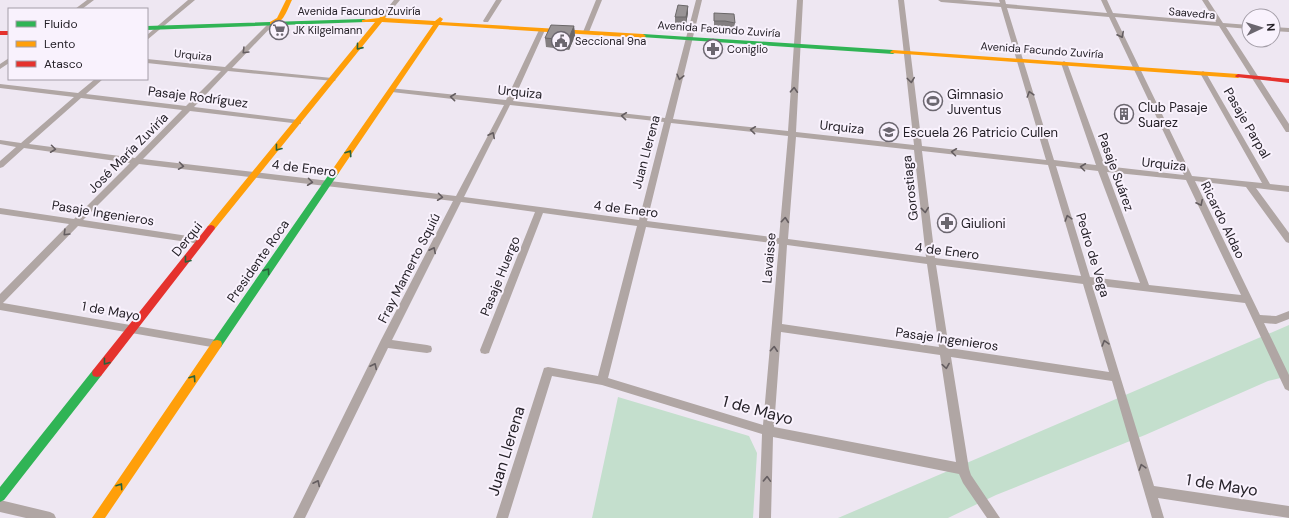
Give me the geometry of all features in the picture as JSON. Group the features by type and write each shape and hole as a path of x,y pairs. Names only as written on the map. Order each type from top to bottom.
{"main road":[{"path":"276,21 289,0"},
{"name":"Avenida Facundo Zuviría","path":"148,24 162,25 382,18 542,30 587,30"},
{"name":"Derqui","path":"0,496 201,241 256,176 382,18"},
{"name":"Avenida Facundo Zuviría","path":"438,21 486,21 587,30 1289,76"},
{"name":"Presidente Roca","path":"98,518 328,184 438,21"},
{"name":"Avenida Facundo Zuviría","path":"148,28 162,25"},
{"name":"Avenida Facundo Zuviría","path":"1019,58 1064,63 1136,66 1203,73 1252,74 1289,81"}],"street":[{"path":"79,8 91,0"},
{"path":"148,37 192,0"},
{"name":"Derqui","path":"382,18 396,0"},
{"path":"486,21 499,0"},
{"path":"587,30 599,0"},
{"name":"Juan Llerena","path":"602,381 699,0"},
{"name":"Lavaisse","path":"765,518 768,431 792,134 800,0"},
{"name":"Gorostiaga","path":"901,0 931,262 943,351 963,468 968,479 994,518"},
{"name":"Saavedra","path":"941,0 1003,3 1111,16 1241,26"},
{"name":"Ricardo Aldao","path":"1104,0 1188,179 1289,386"},
{"path":"1205,0 1289,130"},
{"name":"Pedro de Vega","path":"1003,3 1158,518"},
{"name":"José María Zuviría","path":"0,300 276,21"},
{"name":"Fray Mamerto Squiú","path":"299,518 385,343 508,103 542,30"},
{"path":"0,67 8,61"},
{"name":"Urquiza","path":"148,61 332,80"},
{"name":"Pasaje Suárez","path":"1064,63 1146,288"},
{"name":"Pasaje Parpal","path":"1203,73 1268,187"},
{"path":"0,165 98,80"},
{"name":"Pasaje Rodríguez","path":"0,86 298,122"},
{"name":"Urquiza","path":"392,90 919,148 1102,170 1289,189"},
{"name":"4 de Enero","path":"0,142 931,262 1248,300"},
{"path":"1249,185 1289,240"},
{"name":"Pasaje Ingenieros","path":"0,211 201,241"},
{"name":"Pasaje Huergo","path":"485,350 540,211"},
{"name":"1 de Mayo","path":"0,306 217,344"},
{"path":"1257,319 1276,320 1289,314"},
{"name":"Pasaje Ingenieros","path":"776,327 1115,377"},
{"path":"385,343 427,350"},
{"name":"Juan Llerena","path":"502,518 548,371"},
{"name":"1 de Mayo","path":"548,371 602,381 768,431 963,468"},
{"name":"1 de Mayo","path":"1150,491 1289,512"},
{"path":"0,506 50,518"}],"green space":[{"path":"1289,325 1289,376 1268,381 1145,435 996,495 948,518 838,518"},
{"path":"618,397 749,436 757,453 753,518 592,518"}],"building":[{"path":"678,5 688,6 686,17 675,17"},
{"path":"714,13 734,14 735,23 714,21"},
{"path":"551,25 574,26 568,40 545,38"}],"traffic: fast":[{"path":"148,28 364,21"},
{"path":"643,36 893,52"},
{"path":"217,344 335,172"},
{"path":"0,496 97,373"}],"traffic: slow":[{"path":"272,23 280,19 289,0"},
{"path":"211,228 383,17"},
{"path":"335,172 440,19"},
{"path":"364,21 380,20 643,36"},
{"path":"893,52 1238,76"},
{"path":"98,518 217,344"}],"traffic: jam":[{"path":"0,33 8,33"},
{"path":"1238,76 1289,81"},
{"path":"97,373 211,228"}],"place":[{"name":"JK Kilgelmann","path":"279,30"},
{"name":"Seccional 9na","path":"561,41"},
{"name":"Coniglio","path":"713,49"},
{"name":"Gimnasio Juventus","path":"933,101"},
{"name":"Club Pasaje Suarez","path":"1124,114"},
{"name":"Escuela 26 Patricio Cullen","path":"889,132"},
{"name":"Giulioni","path":"947,223"}]}
